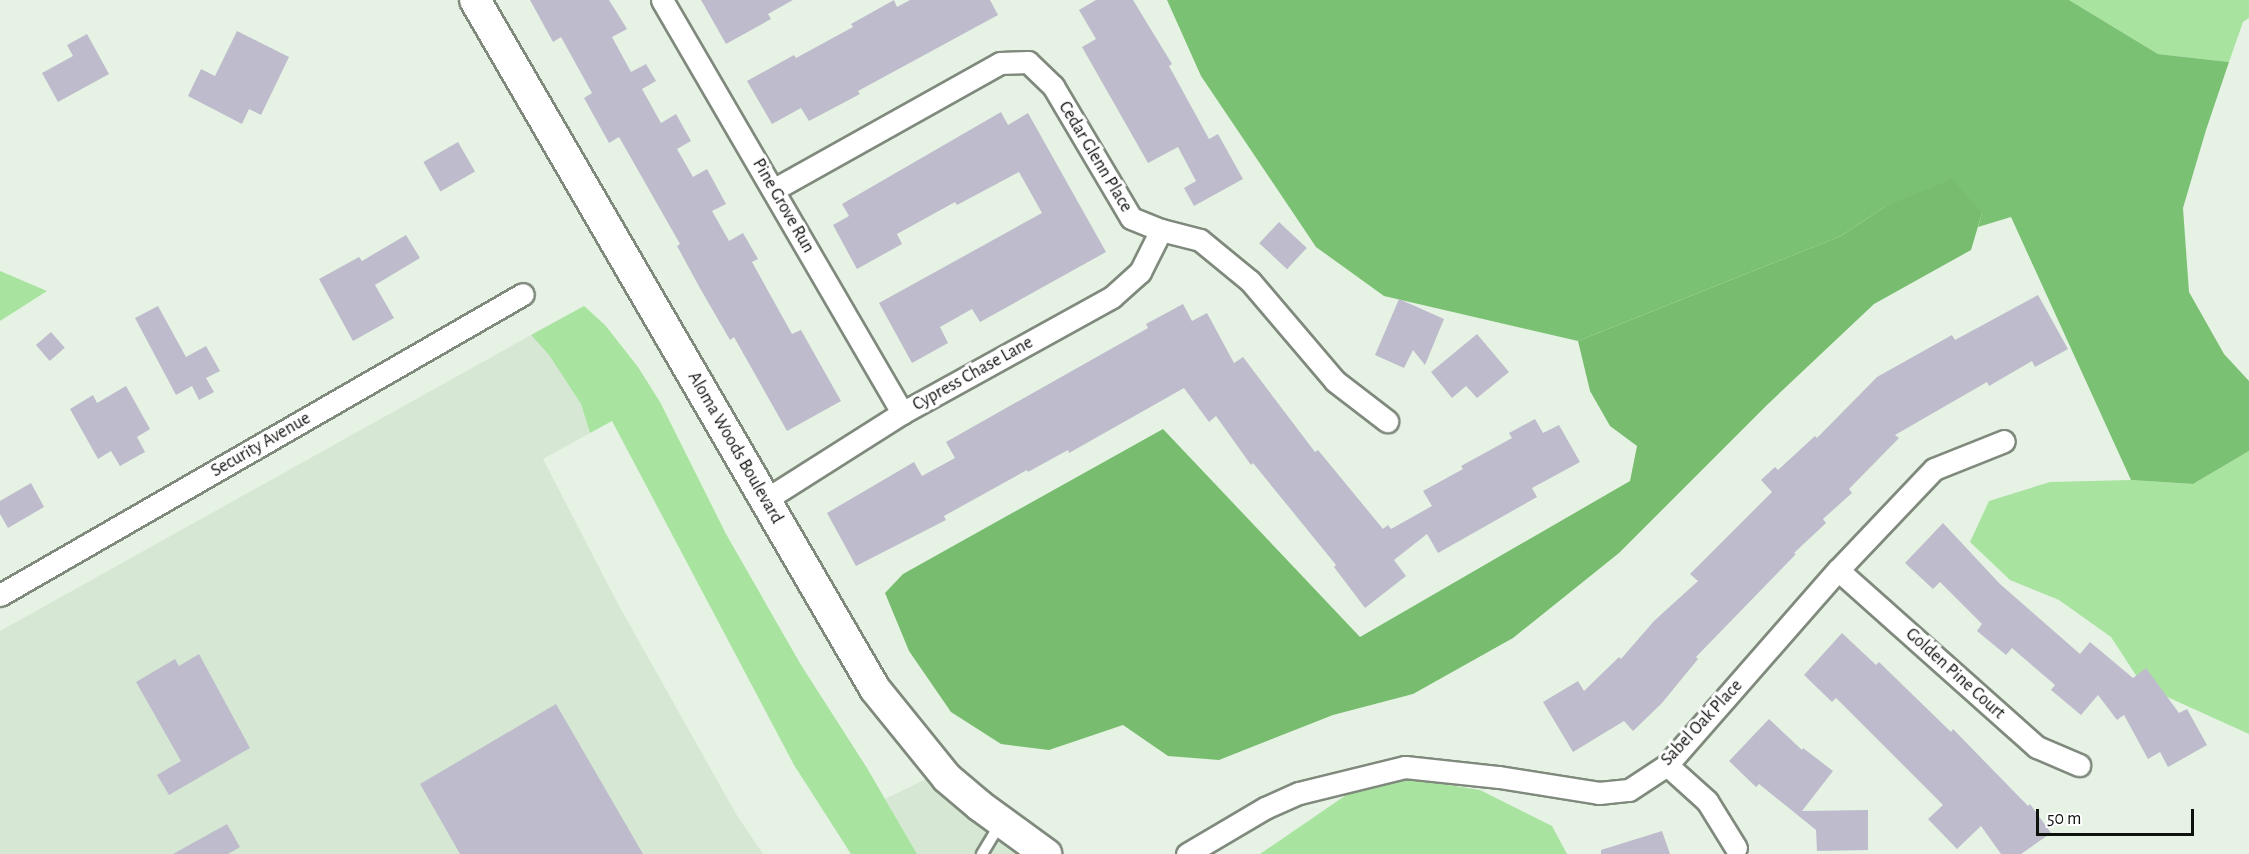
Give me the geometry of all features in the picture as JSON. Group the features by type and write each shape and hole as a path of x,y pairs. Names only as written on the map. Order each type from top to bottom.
{"street":[{"name":"Aloma Woods Boulevard","path":"475,0 875,689 947,778 1001,822 1046,854"},
{"name":"Pine Grove Run","path":"662,0 902,413"},
{"name":"Cedar Glenn Place","path":"773,190 1000,63 1028,62 1053,86 1131,218 1161,231 1200,240 1250,281 1335,381 1387,421"},
{"name":"Cypress Chase Lane","path":"765,500 902,413 1112,297 1140,272 1161,231"},
{"name":"Security Avenue","path":"0,596 523,294"},
{"name":"Sabel Oak Place","path":"1187,854 1265,808 1299,793 1405,767 1499,777 1599,793 1629,790 1667,765 1838,570 1934,469 2004,441"},
{"name":"Golden Pine Court","path":"1838,570 2037,747 2079,765"},
{"path":"1667,765 1707,801 1736,848"}],"lane":[{"path":"982,854 1001,822"}],"shaded area":[{"path":"1167,0 2069,0 2158,54 2229,62 2183,208 2189,292 2224,354 2249,381 2249,451 2193,484 2131,480 2011,217 1978,227 1982,213 1886,206 1841,236 1578,341 1384,296 1316,247 1201,76"},
{"path":"2069,0 2249,0 2249,18 2243,22 2229,62 2158,54"},
{"path":"1952,179 1982,213 1971,250 1874,304 1767,405 1619,553 1513,638 1413,694 1333,715 1219,760 1168,756 1123,725 1049,750 1001,744 951,712 909,651 885,593 903,574 1163,429 1360,637 1630,481 1637,446 1610,426 1590,391 1578,341 1841,236 1886,206"},
{"path":"0,271 47,291 0,321"},
{"path":"584,306 605,325 638,367 660,402 726,534 801,665 867,768 917,854 851,854 794,765 612,421 590,433 581,404 549,355 531,335"},
{"path":"531,335 549,355 581,404 590,433 543,459 618,604 736,814 763,854 0,854 0,631"},
{"path":"2249,451 2249,734 2143,686 2111,637 2059,600 2010,580 1970,542 1989,501 2050,482 2131,480 2193,484"},
{"path":"930,777 1026,854 917,854 885,799"},
{"path":"1411,779 1480,790 1552,826 1567,854 1260,854 1352,791"}],"building":[{"path":"530,0 609,0 627,29 612,37 631,72 646,64 656,81 642,89 661,123 676,114 691,141 677,149 693,177 707,169 726,204 712,211 729,241 743,233 758,259 752,262 792,334 801,330 841,401 787,431 734,337 730,340 701,290 677,246 680,244 619,137 609,143 584,98 592,93 561,37 553,42"},
{"path":"701,0 793,0 768,14 771,19 726,44"},
{"path":"894,0 897,7 910,0 990,0 998,15 858,91 860,94 809,121 801,108 772,124 747,81 794,55 796,58 853,27 851,24"},
{"path":"1096,0 1133,0 1172,64 1169,66 1209,139 1218,134 1243,179 1194,206 1184,188 1196,181 1178,147 1148,163 1082,47 1096,39 1079,10"},
{"path":"237,31 289,57 261,115 249,109 242,124 188,96 201,69 215,76"},
{"path":"87,34 109,74 58,102 42,73 73,56 67,45"},
{"path":"1001,112 1008,125 1028,113 1106,252 980,322 972,309 940,327 948,343 912,363 879,303 1042,213 1019,172 957,205 955,202 897,234 902,244 857,269 833,225 849,216 842,204"},
{"path":"458,142 475,171 440,191 423,162"},
{"path":"1279,222 1307,248 1287,269 1259,243"},
{"path":"406,235 420,258 375,285 394,318 353,341 319,279 359,257 362,261"},
{"path":"2038,295 2068,349 2035,367 2032,361 1989,386 1987,382 1895,435 1899,438 1849,489 1852,493 1823,519 1826,523 1794,553 1796,554 1696,657 1698,659 1662,703 1633,731 1624,721 1573,752 1543,702 1578,681 1584,691 1619,657 1621,659 1654,621 1698,581 1690,574 1772,492 1761,480 1775,467 1778,470 1815,436 1817,438 1877,377 1952,335 1955,340"},
{"path":"1399,299 1444,319 1425,365 1413,350 1404,368 1375,355"},
{"path":"1183,304 1192,321 1207,313 1234,363 1243,357 1315,452 1318,450 1383,529 1388,525 1391,529 1432,506 1423,491 1463,469 1461,466 1512,438 1509,433 1535,419 1543,433 1559,425 1580,462 1532,488 1537,497 1438,553 1427,534 1394,560 1406,576 1365,608 1334,567 1336,565 1253,463 1251,465 1216,416 1209,422 1184,388 1069,453 1068,450 1028,472 1027,470 944,516 946,520 856,566 827,513 914,462 922,476 955,458 946,442 1148,328 1146,324"},
{"path":"158,306 186,357 206,346 220,371 206,378 214,392 199,400 192,386 176,395 135,318"},
{"path":"51,332 65,348 50,361 36,345"},
{"path":"1477,334 1509,372 1477,398 1466,386 1452,398 1431,372"},
{"path":"126,386 150,429 137,437 145,452 120,466 111,451 98,459 70,409 93,395 97,403"},
{"path":"31,483 44,507 8,528 0,514 0,501"},
{"path":"1943,523 2000,584 2080,654 2090,642 2133,678 2146,668 2179,713 2187,709 2207,745 2168,767 2160,752 2148,759 2124,715 2117,720 2098,695 2081,715 2051,690 2055,685 2012,648 2006,655 1977,631 1982,624 1940,582 1933,589 1905,563"},
{"path":"1842,633 1876,665 1879,662 1951,732 1953,729 2028,806 2030,804 2051,833 2021,854 2001,854 1981,826 1957,849 1928,819 1943,805 1836,698 1832,702 1804,675"},
{"path":"199,654 250,748 169,795 157,775 181,761 136,682 175,659 179,666"},
{"path":"556,704 643,854 460,854 420,784"},
{"path":"1769,719 1802,750 1803,748 1833,771 1802,811 1868,810 1868,850 1817,851 1816,830 1759,784 1756,787 1729,761"},
{"path":"227,824 240,847 228,854 173,854"},
{"path":"1662,831 1670,854 1601,854 1601,850"}]}
